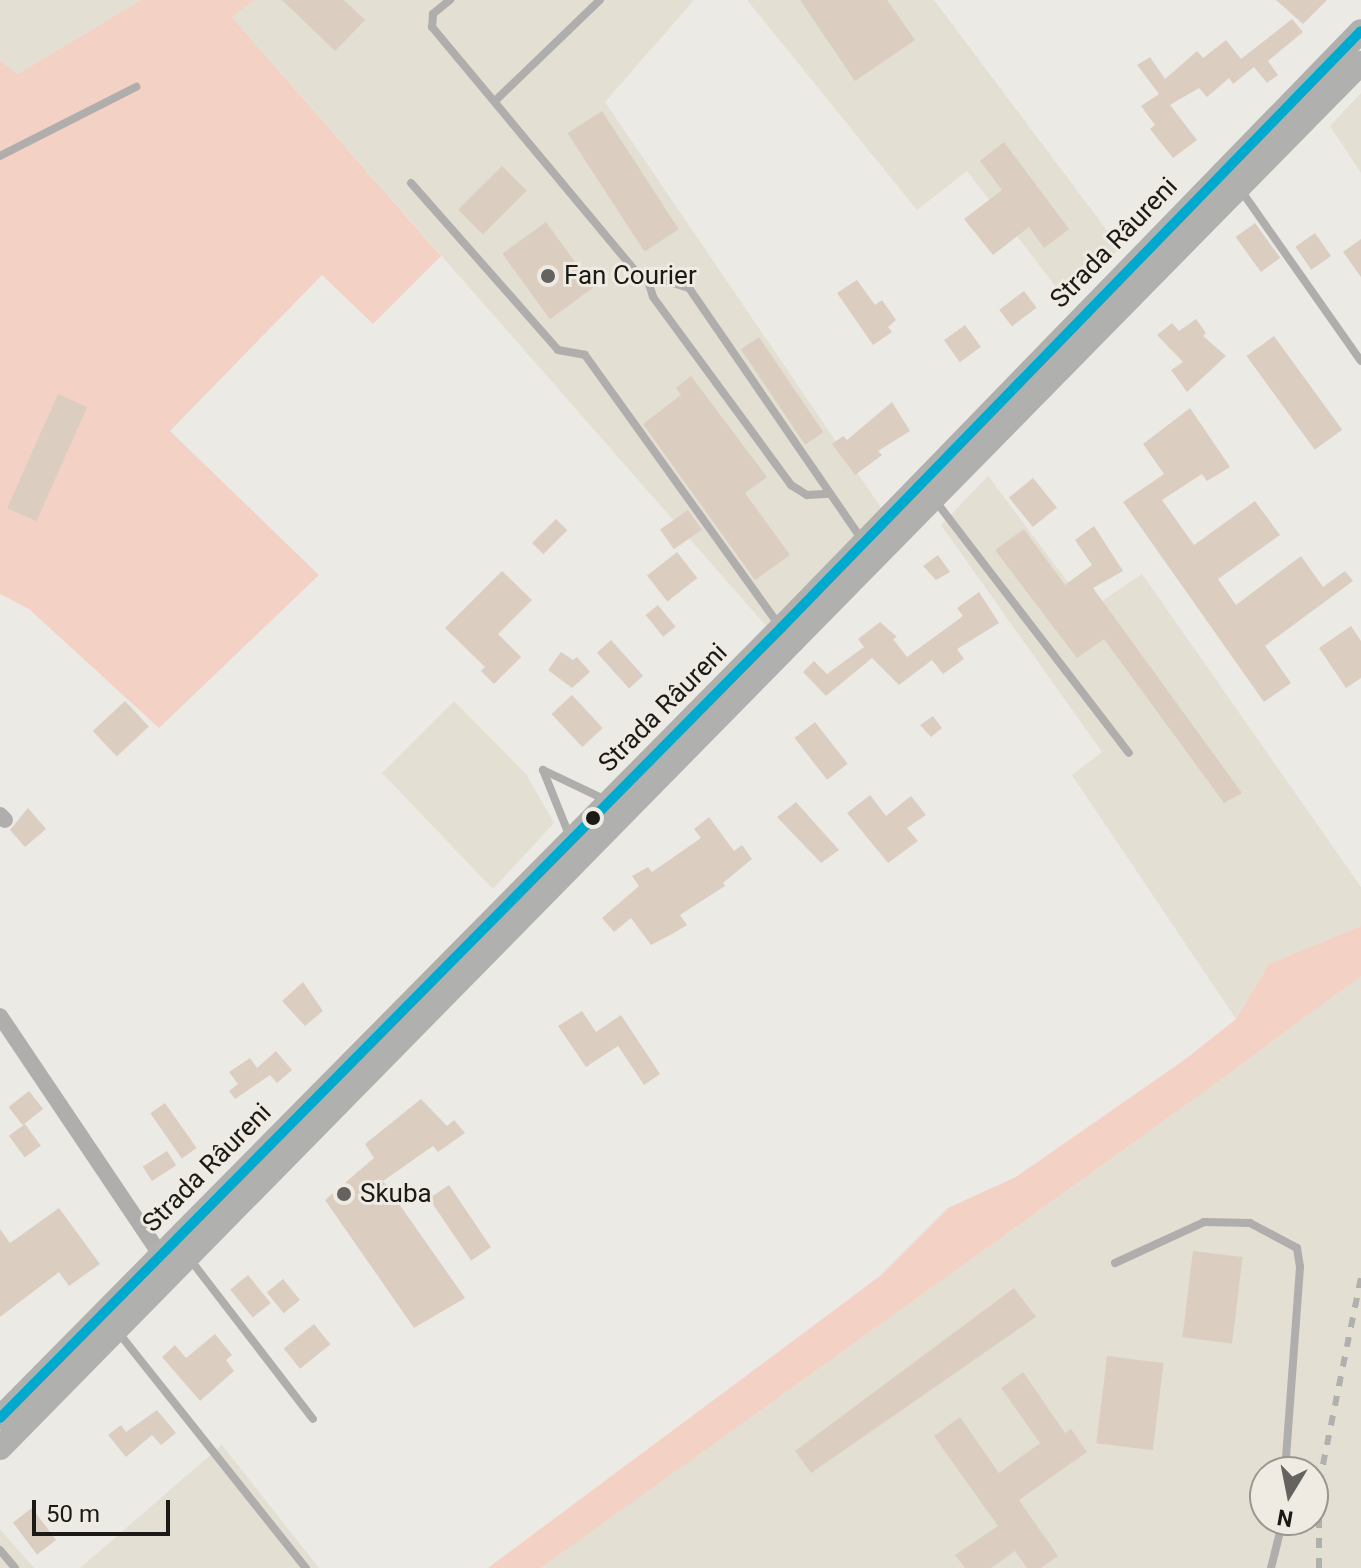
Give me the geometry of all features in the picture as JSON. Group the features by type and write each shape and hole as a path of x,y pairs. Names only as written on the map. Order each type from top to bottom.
{"main road":[{"name":"Strada Râureni","path":"0,1418 174,1254 571,841 865,543 1361,31"},
{"name":"Strada Râureni","path":"0,1448 121,1322 174,1254 231,1210 1361,63"}],"street":[{"path":"0,1016 43,1087 174,1254"}],"lane":[{"path":"450,0 433,14 432,27 496,100 635,271 647,278 675,280 689,288 865,543"},
{"path":"496,100 600,0"},
{"path":"0,156 136,87"},
{"path":"411,183 558,350 585,355 781,628"},
{"path":"1239,188 1361,361"},
{"path":"647,278 653,297 791,485 807,495 829,494"},
{"path":"934,499 1129,753"},
{"path":"571,841 543,770 610,802"},
{"path":"1115,1263 1204,1222 1250,1223 1297,1248 1300,1280 1286,1456"},
{"path":"174,1254 313,1419"},
{"path":"121,1322 306,1568"},
{"path":"1271,1568 1279,1536"},
{"path":"0,1550 15,1568"}],"shaded area":[{"path":"0,0 141,0 18,74 0,60"},
{"path":"141,0 254,0 232,17 441,256 373,324 322,275 170,431 319,575 159,728 29,609 0,594 0,60 18,74"},
{"path":"254,0 694,0 605,102 884,512 768,628 232,17"},
{"path":"747,0 934,0 1120,248 1066,300 967,171 917,210"},
{"path":"1361,93 1361,173 1330,126"},
{"path":"988,476 1089,610 1142,574 1361,887 1361,926 1269,964 1236,1019 1072,775 1102,752 941,525"},
{"path":"454,701 526,774 554,823 493,889 382,773"},
{"path":"1361,926 1361,976 1197,1097 541,1568 488,1568 880,1276 948,1208 1016,1177 1187,1058 1236,1019 1269,964"},
{"path":"1361,976 1361,1568 541,1568 1197,1097"},
{"path":"222,1445 319,1568 80,1568"},
{"path":"0,1529 34,1568 0,1568"}],"building":[{"path":"282,0 344,0 365,20 335,51"},
{"path":"800,0 887,0 915,40 855,81"},
{"path":"1276,0 1327,0 1303,24"},
{"path":"1292,19 1303,32 1268,61 1278,75 1267,83 1254,67 1233,84 1229,78 1207,97 1199,88 1170,105 1197,140 1173,158 1150,129 1155,125 1141,106 1159,94 1137,65 1150,57 1165,79 1197,51 1203,58 1226,40 1241,59"},
{"path":"602,111 679,229 644,252 568,133"},
{"path":"1004,142 1069,229 1044,248 1029,227 993,255 964,219 1002,190 980,161"},
{"path":"502,166 527,191 483,235 458,210"},
{"path":"546,222 594,288 550,319 502,254"},
{"path":"1255,223 1280,258 1261,272 1236,237"},
{"path":"1315,233 1331,256 1311,270 1295,247"},
{"path":"1361,239 1361,277 1343,252"},
{"path":"857,280 875,305 882,300 896,320 888,327 892,332 873,345 837,293"},
{"path":"1024,291 1037,308 1012,326 999,310"},
{"path":"1196,319 1206,333 1203,336 1226,356 1187,392 1171,370 1183,362 1157,335 1172,323 1179,331"},
{"path":"965,325 981,347 960,362 944,340"},
{"path":"1274,336 1342,430 1315,450 1246,356"},
{"path":"759,337 823,432 805,445 741,349"},
{"path":"691,376 767,477 745,493 790,555 755,580 643,424 681,395 676,388"},
{"path":"58,394 87,407 36,521 7,508"},
{"path":"892,402 910,431 878,451 882,455 855,475 832,444 843,436 847,440"},
{"path":"1190,408 1230,467 1207,481 1202,474 1162,500 1194,545 1255,501 1280,535 1218,579 1236,605 1301,556 1323,587 1345,571 1353,581 1265,646 1291,683 1264,702 1123,502 1164,474 1143,444"},
{"path":"1033,478 1057,508 1033,527 1009,498"},
{"path":"688,510 702,530 674,549 660,530"},
{"path":"556,519 567,530 543,554 532,543"},
{"path":"1094,526 1123,571 1093,588 1242,793 1224,803 1104,639 1077,658 995,550 1024,529 1065,585 1092,565 1075,540"},
{"path":"677,552 697,578 667,601 647,575"},
{"path":"938,555 950,572 936,580 923,566"},
{"path":"502,571 532,600 498,634 521,657 494,684 481,671 485,667 445,628"},
{"path":"979,592 999,623 957,649 964,659 943,674 932,660 899,685 872,658 826,696 803,672 814,661 827,674 864,647 858,639 880,622 897,637 893,639 907,657 963,616 957,608"},
{"path":"658,605 676,627 663,637 646,615"},
{"path":"1351,626 1361,641 1361,678 1346,688 1319,648"},
{"path":"611,640 643,676 629,688 597,653"},
{"path":"561,652 573,660 577,657 590,672 572,688 548,670"},
{"path":"572,695 603,728 582,747 552,714"},
{"path":"125,701 149,727 117,757 93,731"},
{"path":"933,716 942,728 931,737 920,725"},
{"path":"815,722 848,764 827,780 795,738"},
{"path":"870,795 886,816 911,796 926,815 907,828 918,841 888,863 847,813"},
{"path":"796,802 839,850 821,863 777,817"},
{"path":"28,808 46,829 25,847 10,830"},
{"path":"709,817 734,851 742,845 752,859 723,883 725,886 680,915 687,925 672,934 651,945 631,918 614,932 602,918 639,886 632,876 648,867 652,872 701,838 694,829"},
{"path":"303,982 323,1011 305,1026 282,1001"},
{"path":"582,1011 596,1032 621,1015 660,1074 644,1085 618,1046 586,1067 558,1026"},
{"path":"276,1051 292,1070 277,1083 270,1075 235,1099 229,1091 238,1084 229,1072 250,1058 257,1068"},
{"path":"29,1091 43,1109 23,1125 9,1107"},
{"path":"421,1099 447,1126 454,1120 465,1133 438,1152 433,1146 383,1181 465,1298 414,1328 325,1200 374,1158 365,1144"},
{"path":"165,1103 197,1148 182,1158 150,1113"},
{"path":"25,1124 41,1146 25,1158 9,1136"},
{"path":"167,1151 176,1165 152,1181 143,1167"},
{"path":"449,1185 491,1247 471,1261 429,1198"},
{"path":"59,1208 100,1264 69,1286 59,1272 0,1317 0,1229 10,1243"},
{"path":"1193,1251 1243,1257 1232,1343 1182,1337"},
{"path":"248,1275 271,1303 253,1317 230,1289"},
{"path":"283,1279 300,1300 284,1313 267,1292"},
{"path":"1014,1288 1036,1317 811,1473 795,1451"},
{"path":"314,1324 330,1344 300,1369 284,1349"},
{"path":"215,1334 232,1355 226,1360 234,1371 200,1401 162,1357 175,1345 186,1358"},
{"path":"1107,1356 1164,1363 1153,1450 1096,1443"},
{"path":"1023,1372 1065,1433 1071,1429 1087,1452 1019,1500 1058,1556 1041,1568 1027,1568 1015,1551 991,1568 965,1568 955,1555 998,1526 934,1436 960,1417 999,1473 1040,1443 1001,1388"},
{"path":"157,1410 176,1433 161,1445 152,1435 126,1457 108,1435 121,1425 126,1432"},
{"path":"32,1508 56,1540 37,1554 13,1522"}],"railway":[{"path":"1319,1568 1319,1484 1361,1278"}],"transit line":[{"path":"0,1418 781,628 1361,31"}],"place":[{"name":"Fan Courier","path":"548,276"},
{"name":"Skuba","path":"344,1194"}]}
